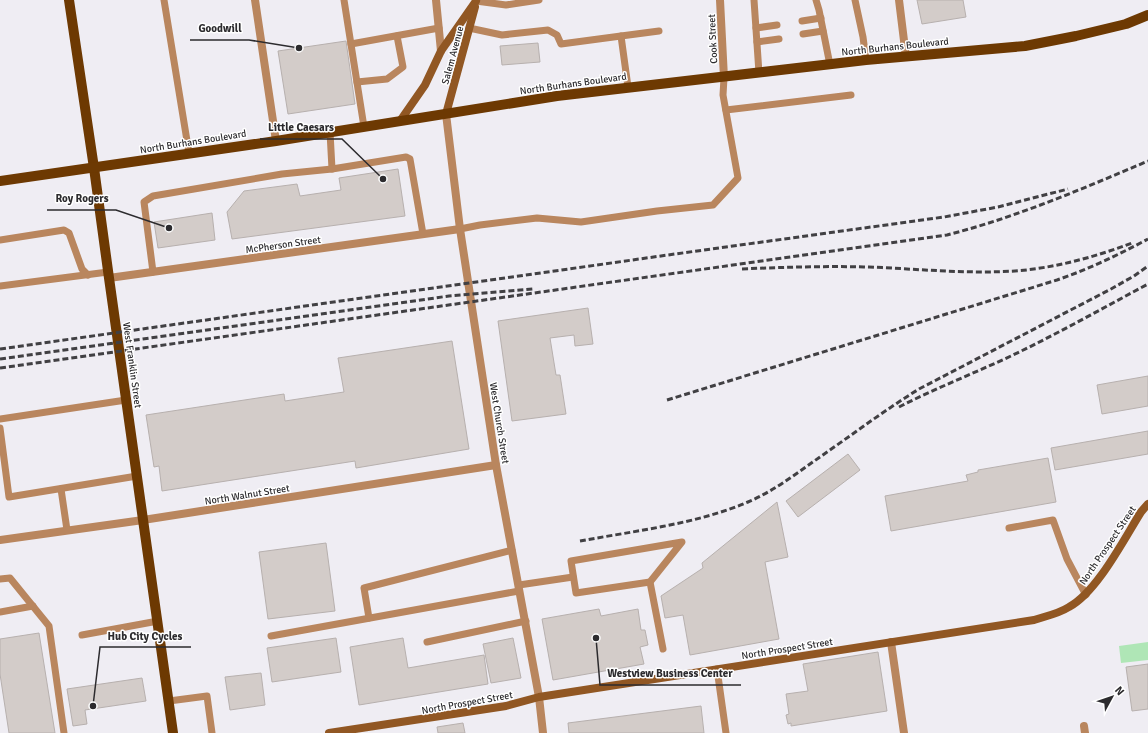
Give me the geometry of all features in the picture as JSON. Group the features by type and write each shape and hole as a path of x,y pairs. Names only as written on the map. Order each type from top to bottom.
{"main road":[{"name":"West Franklin Street","path":"69,0 173,733"},
{"name":"Salem Avenue","path":"446,114 477,0"},
{"path":"400,121 425,85 441,51 477,0"},
{"name":"North Burhans Boulevard","path":"0,181 276,141 557,96 830,66 866,60 1025,46 1126,24 1148,15"},
{"name":"North Prospect Street","path":"329,733 365,731 506,706 539,698 1034,620 1055,614 1070,607 1086,594 1097,581 1141,512 1148,504"}],"street":[{"path":"255,0 276,141"},
{"path":"436,0 441,51"},
{"name":"Cook Street","path":"720,0 724,78"},
{"path":"899,0 906,57"},
{"name":"West Church Street","path":"446,114 460,229 496,465 526,621 539,698 543,733"},
{"name":"McPherson Street","path":"108,275 153,272 460,229"},
{"name":"North Walnut Street","path":"0,540 143,520 496,465"},
{"path":"890,642 904,733"}],"lane":[{"path":"164,0 189,154"},
{"path":"344,0 364,127"},
{"path":"477,0 506,6 539,0"},
{"path":"754,0 760,73"},
{"path":"816,0 830,66"},
{"path":"855,0 866,60"},
{"path":"802,21 821,18"},
{"path":"756,28 777,25"},
{"path":"351,44 439,28"},
{"path":"469,28 502,35 548,30 557,35 560,44 659,31"},
{"path":"803,34 823,31"},
{"path":"357,82 387,79 403,67 397,36"},
{"path":"621,36 628,87"},
{"path":"757,42 779,39"},
{"path":"460,229 537,218 581,222 657,211 713,205 738,178 726,110 724,78"},
{"path":"726,110 851,95"},
{"path":"330,132 332,169"},
{"path":"153,272 144,202 153,196 282,174 332,169 406,157 410,159 423,234"},
{"path":"0,240 64,230 67,231 82,269 88,275"},
{"path":"0,286 88,275 108,275"},
{"path":"0,419 126,400"},
{"path":"0,428 9,497 137,476"},
{"path":"61,489 67,530"},
{"path":"1009,528 1053,520 1067,559 1086,594"},
{"path":"682,542 650,582 576,593 574,577 571,561 682,542"},
{"path":"369,618 364,588 512,550"},
{"path":"270,636 574,577"},
{"path":"0,579 10,578 49,626 64,733"},
{"path":"650,582 663,649"},
{"path":"0,612 34,606"},
{"path":"82,635 158,621"},
{"path":"427,642 526,621"},
{"path":"717,669 726,733"},
{"path":"169,701 207,696 212,733"}],"green space":[{"path":"1148,642 1148,660 1121,663 1119,646"}],"building":[{"path":"917,0 963,0 966,17 922,24"},
{"path":"346,41 355,104 288,114 278,51"},
{"path":"538,43 540,62 502,65 500,46"},
{"path":"398,169 405,216 232,239 227,212 244,191 297,184 300,196 341,190 339,178"},
{"path":"212,213 215,240 158,248 154,222"},
{"path":"588,308 593,344 575,346 574,335 550,338 556,375 560,375 566,414 512,421 498,321"},
{"path":"452,341 469,449 356,468 355,461 162,491 159,466 154,467 146,415 284,394 285,401 344,392 338,358"},
{"path":"1148,376 1148,406 1102,414 1097,385"},
{"path":"1148,431 1148,454 1055,470 1051,448"},
{"path":"848,454 860,470 798,517 786,501"},
{"path":"1048,458 1056,502 891,531 885,496 968,481 966,475 978,472 978,470"},
{"path":"777,502 788,557 765,562 779,639 690,655 683,615 665,618 661,596 703,568 702,563"},
{"path":"326,543 335,611 268,619 259,552"},
{"path":"599,609 601,616 638,609 641,630 645,630 648,645 640,647 644,664 553,680 542,619"},
{"path":"39,633 55,733 9,733 0,674 0,639"},
{"path":"336,638 341,672 272,682 267,648"},
{"path":"403,638 408,668 484,655 488,684 359,705 350,647"},
{"path":"513,638 521,678 491,683 483,644"},
{"path":"878,652 887,711 791,726 791,723 788,724 786,715 789,714 786,694 808,691 803,664"},
{"path":"1148,664 1148,709 1132,711 1126,667"},
{"path":"261,673 265,705 230,710 225,677"},
{"path":"142,678 146,701 85,710 87,724 73,726 67,689"},
{"path":"701,706 704,733 569,733 568,723"},
{"path":"463,723 465,733 438,733 437,727"}],"railway":[{"path":"0,368 947,235 1024,211 1148,161"},
{"path":"0,349 944,217 998,207 1068,189"},
{"path":"667,400 1057,280 1126,251 1148,239"},
{"path":"742,269 869,267 961,272 1015,271 1030,270 1075,261 1132,243"},
{"path":"580,541 643,530 708,516 758,498 919,389 1111,289 1148,266"},
{"path":"899,407 1030,347 1148,284"},
{"path":"0,359 449,296 533,289"}],"place":[{"name":"Goodwill","path":"299,48"},
{"name":"Little Caesars","path":"383,179"},
{"name":"Roy Rogers","path":"169,228"},
{"name":"Westview Business Center","path":"596,638"},
{"name":"Hub City Cycles","path":"93,706"}]}
